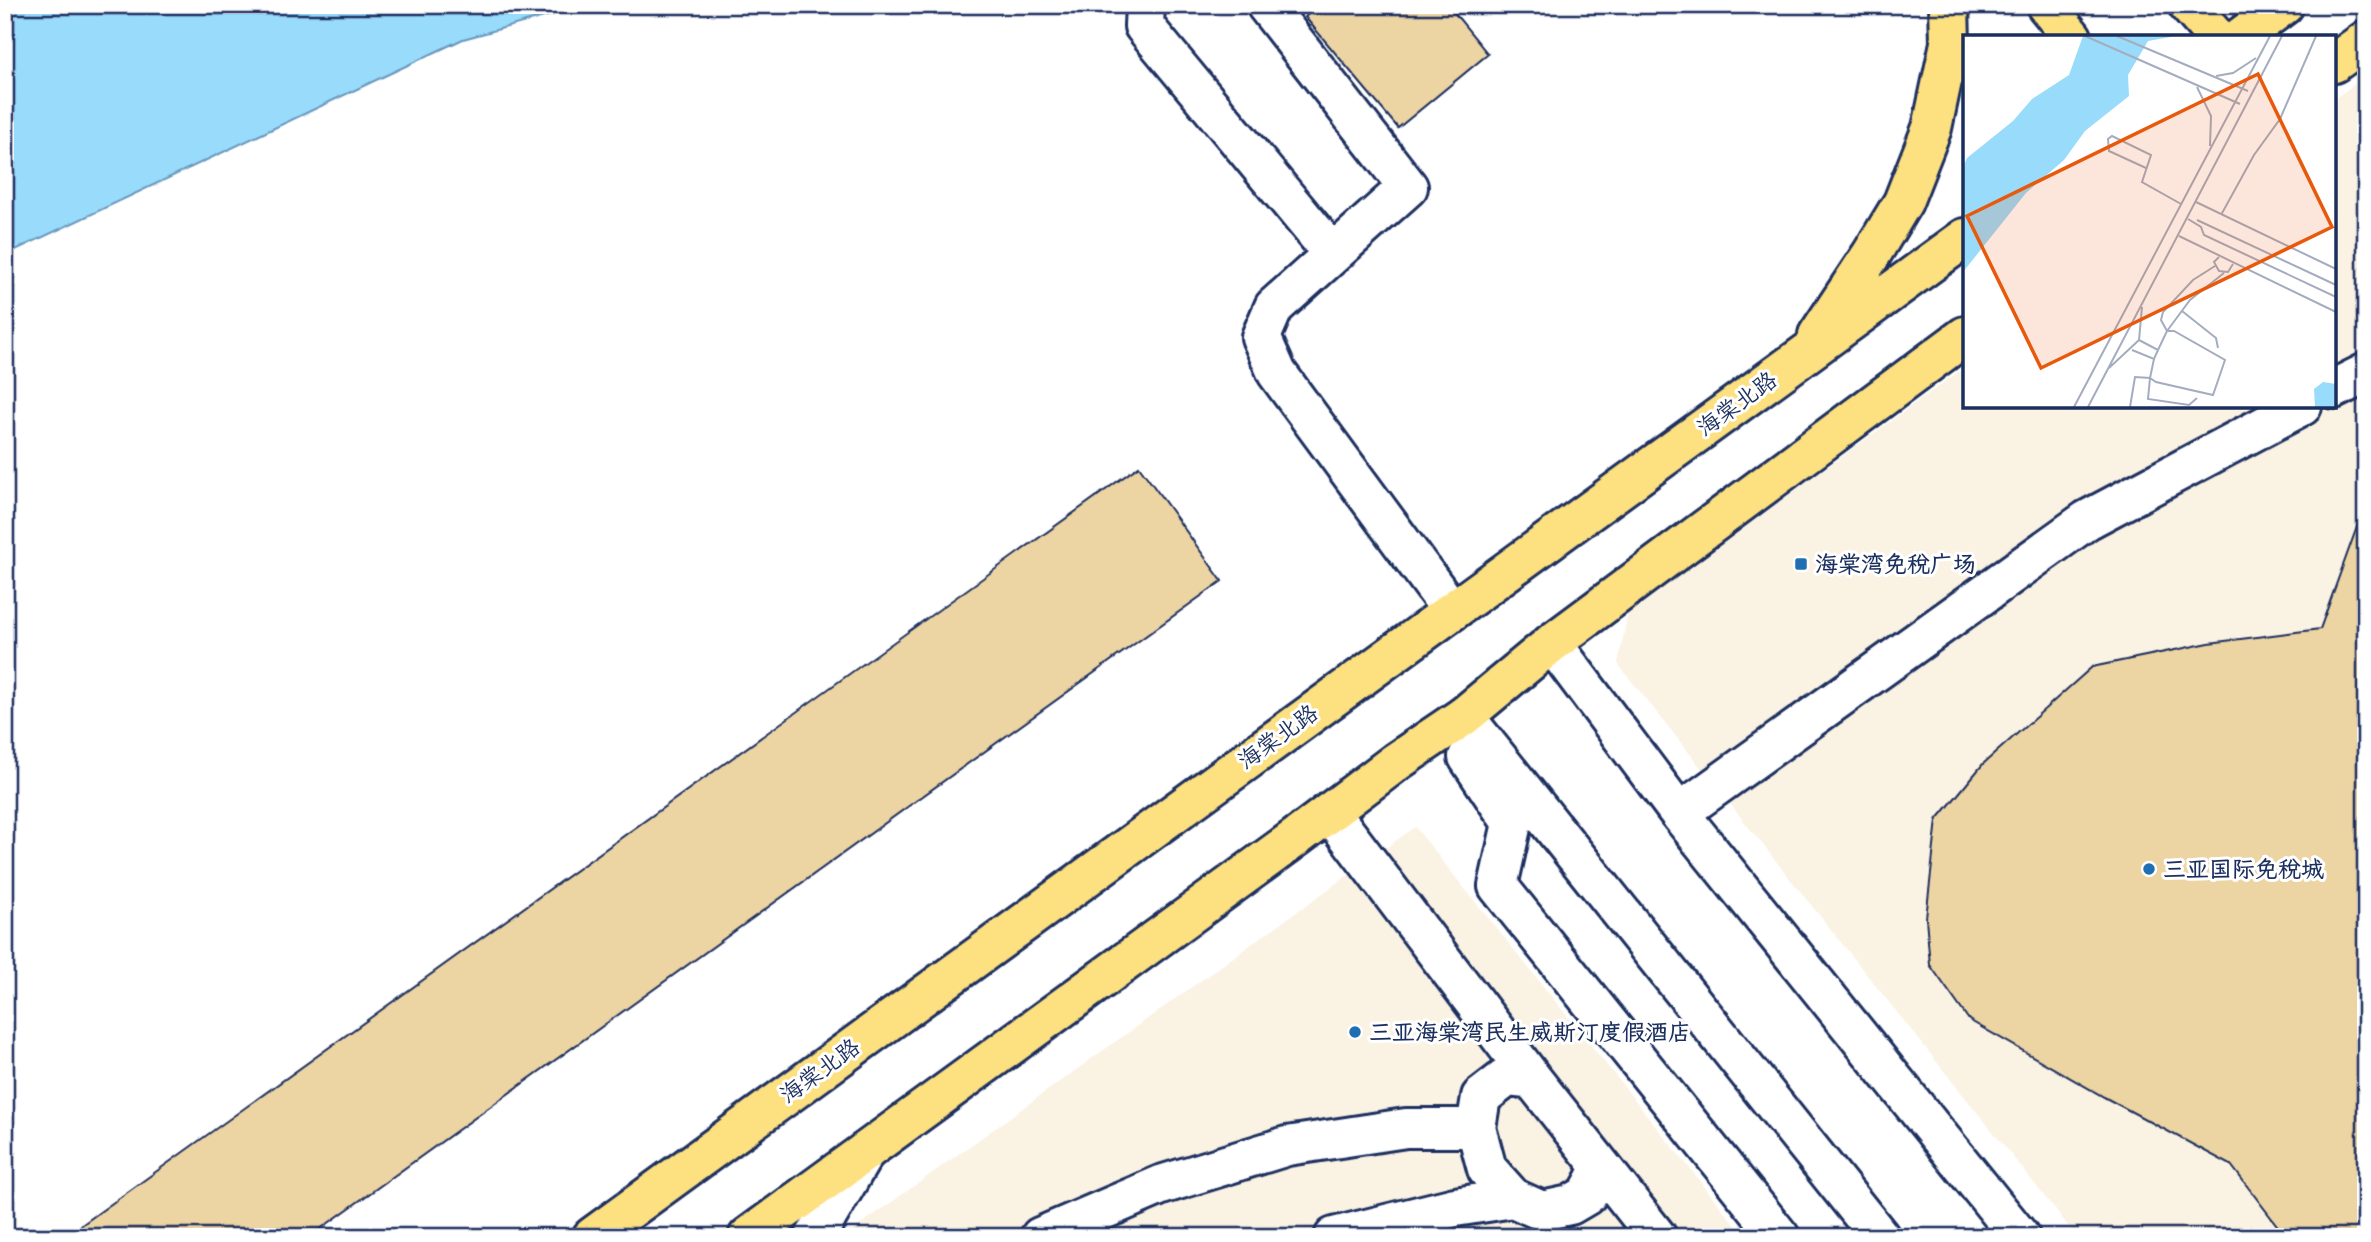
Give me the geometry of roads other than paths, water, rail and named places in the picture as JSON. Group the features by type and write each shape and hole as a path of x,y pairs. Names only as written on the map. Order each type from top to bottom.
{"main road":[{"path":"1805,354 1903,202 1932,128 1950,43 1949,5"},
{"path":"2046,5 2070,35"},
{"path":"2188,5 2214,35"},
{"path":"2244,35 2284,5"},
{"path":"2336,62 2366,40"},
{"name":"海棠北路","path":"592,1237 1963,239"},
{"path":"748,1237 1456,721 1552,643 1963,337"}],"lane":[{"path":"1145,5 1144,26 1333,254"},
{"path":"1266,5 1408,187 1274,307 1261,337 1277,373 1452,611"},
{"path":"2336,388 2366,373"},
{"path":"1679,813 2087,520 2298,408"},
{"path":"1552,643 1679,813 2020,1237"},
{"path":"1456,721 1512,823 1498,886 1780,1237"},
{"path":"1456,721 1880,1237"},
{"path":"1330,812 1533,1080 1657,1237"},
{"path":"1533,1080 1507,1077 1481,1097 1476,1128 1487,1169 1513,1198 1542,1211 1570,1205 1587,1195 1602,1168"},
{"path":"1040,1237 1161,1185 1287,1146 1406,1128 1476,1128"},
{"path":"815,1237 865,1152"},
{"path":"1334,1237 1455,1208 1513,1198"}],"water":[{"path":"5,5 588,5 463,39 5,255"}],"place":[{"name":"海棠湾免税广场","path":"1801,564"},
{"name":"三亚国际免税城","path":"2149,869"},
{"name":"三亚海棠湾民生威斯汀度假酒店","path":"1355,1032"}]}
